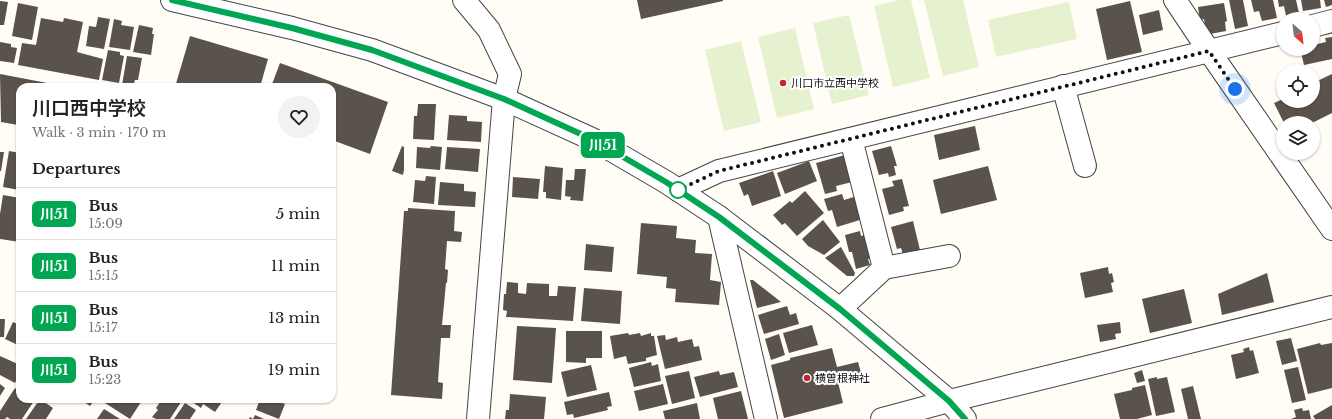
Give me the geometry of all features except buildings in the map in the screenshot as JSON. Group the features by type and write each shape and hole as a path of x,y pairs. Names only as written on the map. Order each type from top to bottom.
{"street":[{"path":"172,0 292,28 372,50 504,99 594,140 678,190 719,217 840,309 949,401 965,419"},
{"path":"464,0 489,30 510,74 504,99 478,419"},
{"path":"1175,0 1332,229"},
{"path":"1320,24 1332,21"},
{"path":"678,190 719,171 1276,35"},
{"path":"1063,86 1085,166"},
{"path":"851,139 884,268"},
{"path":"719,217 766,419"},
{"path":"840,309 884,268 949,256"},
{"path":"882,419 1332,306"}],"green space":[{"path":"899,0 911,0 930,78 893,87 874,6"},
{"path":"924,0 963,0 979,67 943,76"},
{"path":"1069,2 1077,39 996,57 988,20"},
{"path":"849,15 869,95 832,104 813,23"},
{"path":"795,28 814,109 777,118 758,37"},
{"path":"741,41 761,122 724,131 705,50"}],"bus line":[{"name":"川51","path":"172,0 292,28 372,50 504,99 594,140 666,182 719,217 840,309 949,401 965,419"}],"place":[{"name":"川口市立西中学校","path":"783,83"},
{"name":"横曽根神社","path":"807,378"}],"route":[{"path":"678,190 719,171 1209,51 1235,89"}]}
